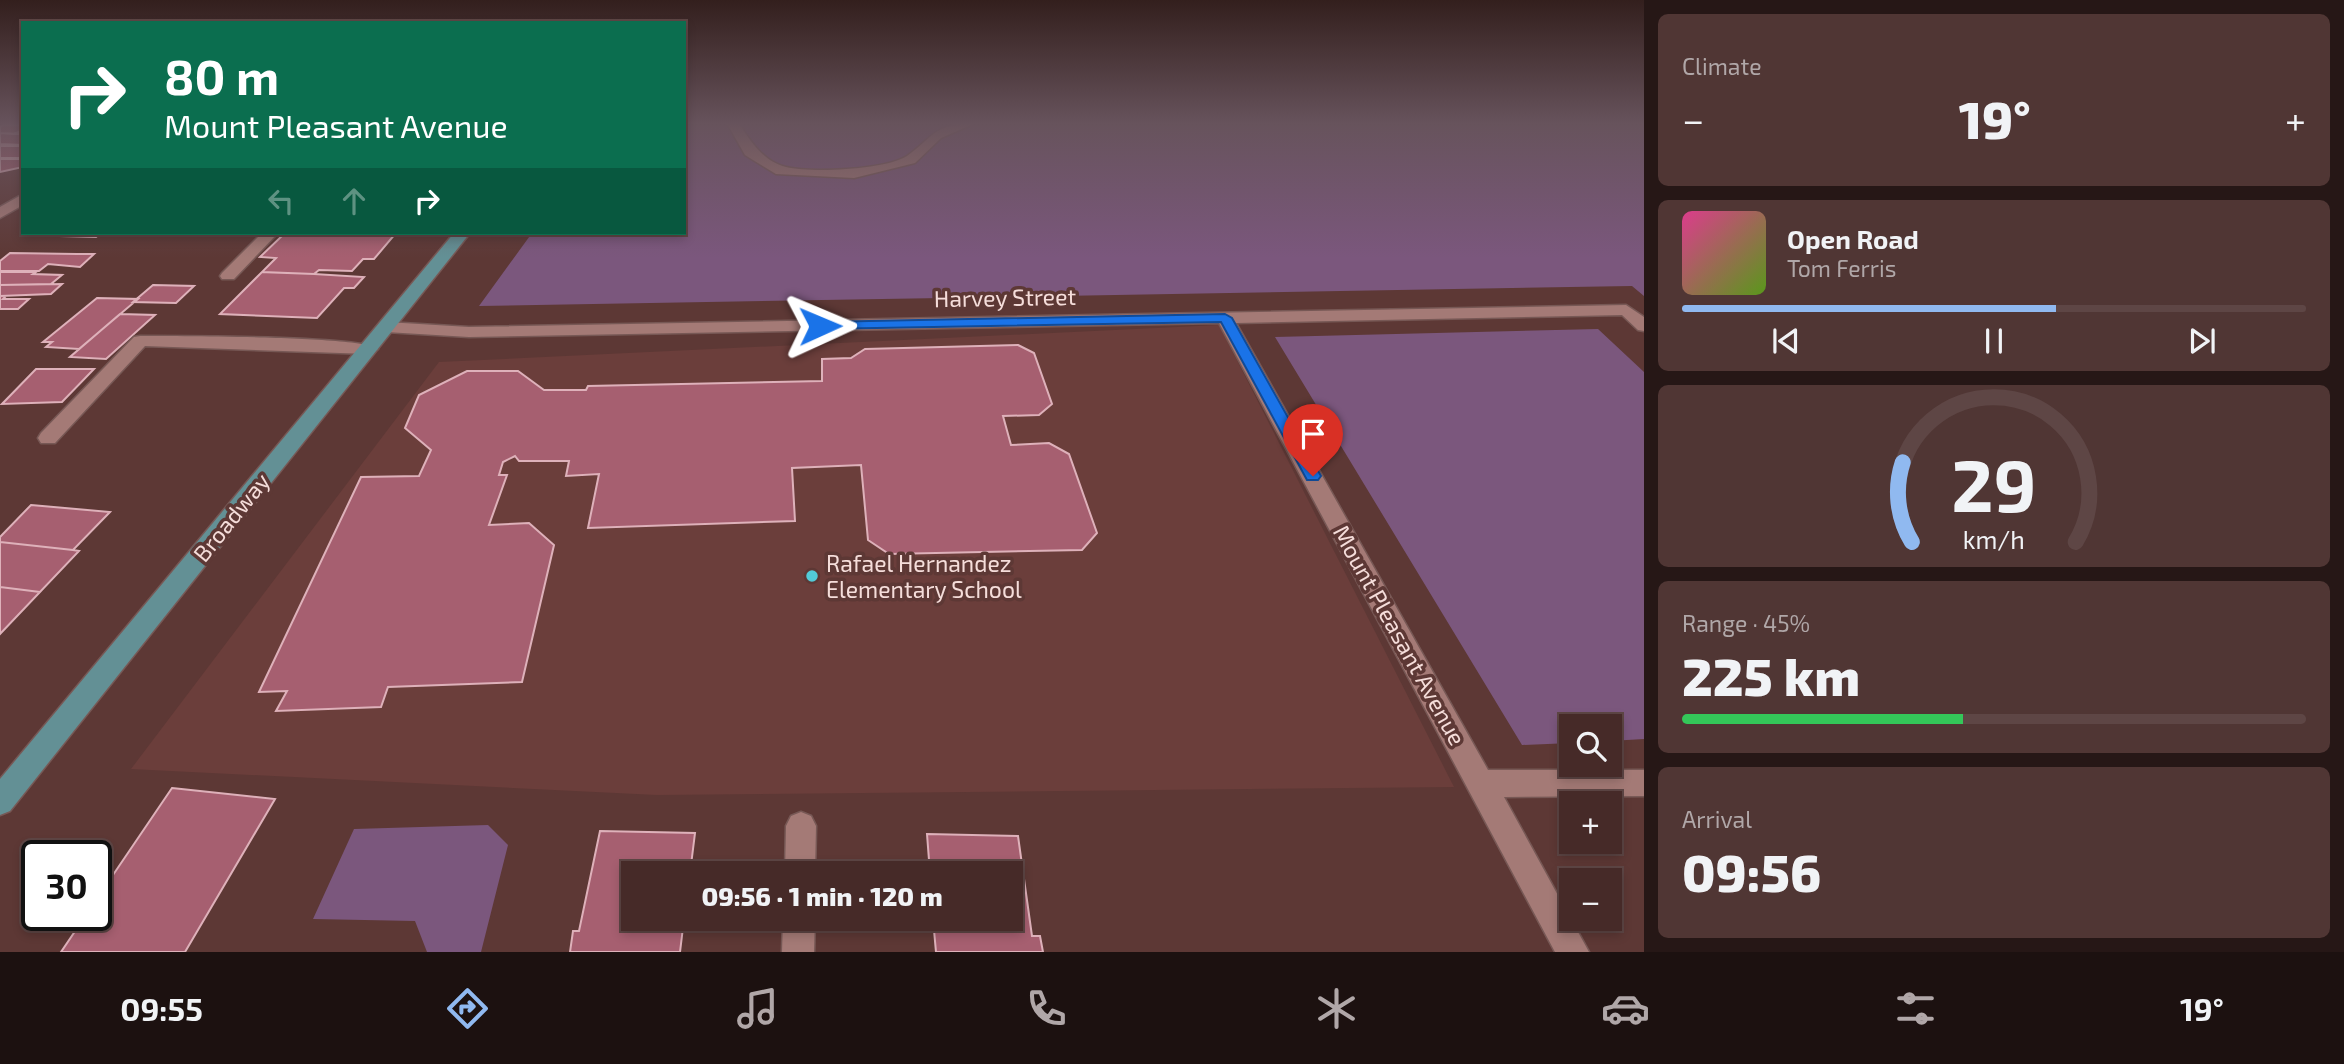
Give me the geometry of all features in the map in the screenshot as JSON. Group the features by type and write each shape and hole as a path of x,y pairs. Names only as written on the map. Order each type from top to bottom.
{"main road":[{"name":"Broadway","path":"0,801 460,235"}],"street":[{"path":"778,169 854,174 872,169"},
{"path":"0,214 21,199"},
{"path":"228,276 268,235"},
{"name":"Harvey Street","path":"386,327 469,332 1626,310 1644,326"},
{"name":"Mount Pleasant Avenue","path":"1225,318 1573,952"},
{"path":"48,438 140,341 307,344 369,349"},
{"path":"1481,783 1644,783"},
{"path":"801,861 802,826"},
{"path":"798,952 799,931"}],"shaded area":[{"path":"686,169 1644,169 1644,296 1632,286 479,306 531,235 686,235"},
{"name":"Rafael Hernandez Elementary School","path":"1219,325 1454,787 657,795 131,769 439,362"},
{"path":"1598,329 1644,372 1644,739 1622,740 1622,714 1559,714 1559,743 1522,745 1275,337"},
{"path":"488,825 508,845 481,952 427,952 415,921 313,919 354,829"}],"building":[{"path":"26,235 98,235 96,237"},
{"path":"283,235 394,235 374,259 363,259 352,271 319,270 314,274 262,272 276,258 260,257"},
{"path":"10,253 94,254 80,267 48,264 39,271 0,271 0,261"},
{"path":"0,272 62,275 51,284 0,285"},
{"path":"262,272 364,277 354,288 344,288 317,318 220,314"},
{"path":"62,284 51,294 0,296 0,285"},
{"path":"153,285 194,286 176,303 133,302"},
{"path":"0,296 6,296 3,299 29,299 18,309 0,309"},
{"path":"97,298 138,299 79,349 46,347 52,342 43,342"},
{"path":"120,314 155,315 106,359 70,357"},
{"path":"1018,345 1034,353 1052,404 1039,415 1003,416 1011,445 1049,443 1069,454 1097,533 1082,550 889,554 868,540 861,465 792,468 795,521 588,528 599,474 566,476 569,461 519,461 515,456 503,462 499,475 507,475 489,525 529,523 554,545 522,682 388,687 381,707 276,711 287,691 259,692 361,477 419,476 431,450 405,428 419,395 467,371 518,371 544,390 586,390 588,386 822,381 822,359 851,358 865,349"},
{"path":"36,369 94,369 62,402 2,404"},
{"path":"31,505 110,512 73,550 0,542 0,537"},
{"path":"0,542 79,551 40,592 0,587"},
{"path":"0,587 40,592 0,634"},
{"path":"172,788 275,799 185,952 61,952 75,931 112,931 112,876"},
{"path":"600,831 695,833 692,861 621,861 621,931 683,931 680,952 570,952 573,931 579,931"},
{"path":"927,834 1018,836 1022,861 929,861"},
{"path":"1023,872 1032,936 1040,936 1043,952 936,952 934,931 1023,931"}],"place":[{"name":"Rafael Hernandez Elementary School","path":"812,576"}],"route":[{"path":"820,326 1225,318 1313,476"}]}
